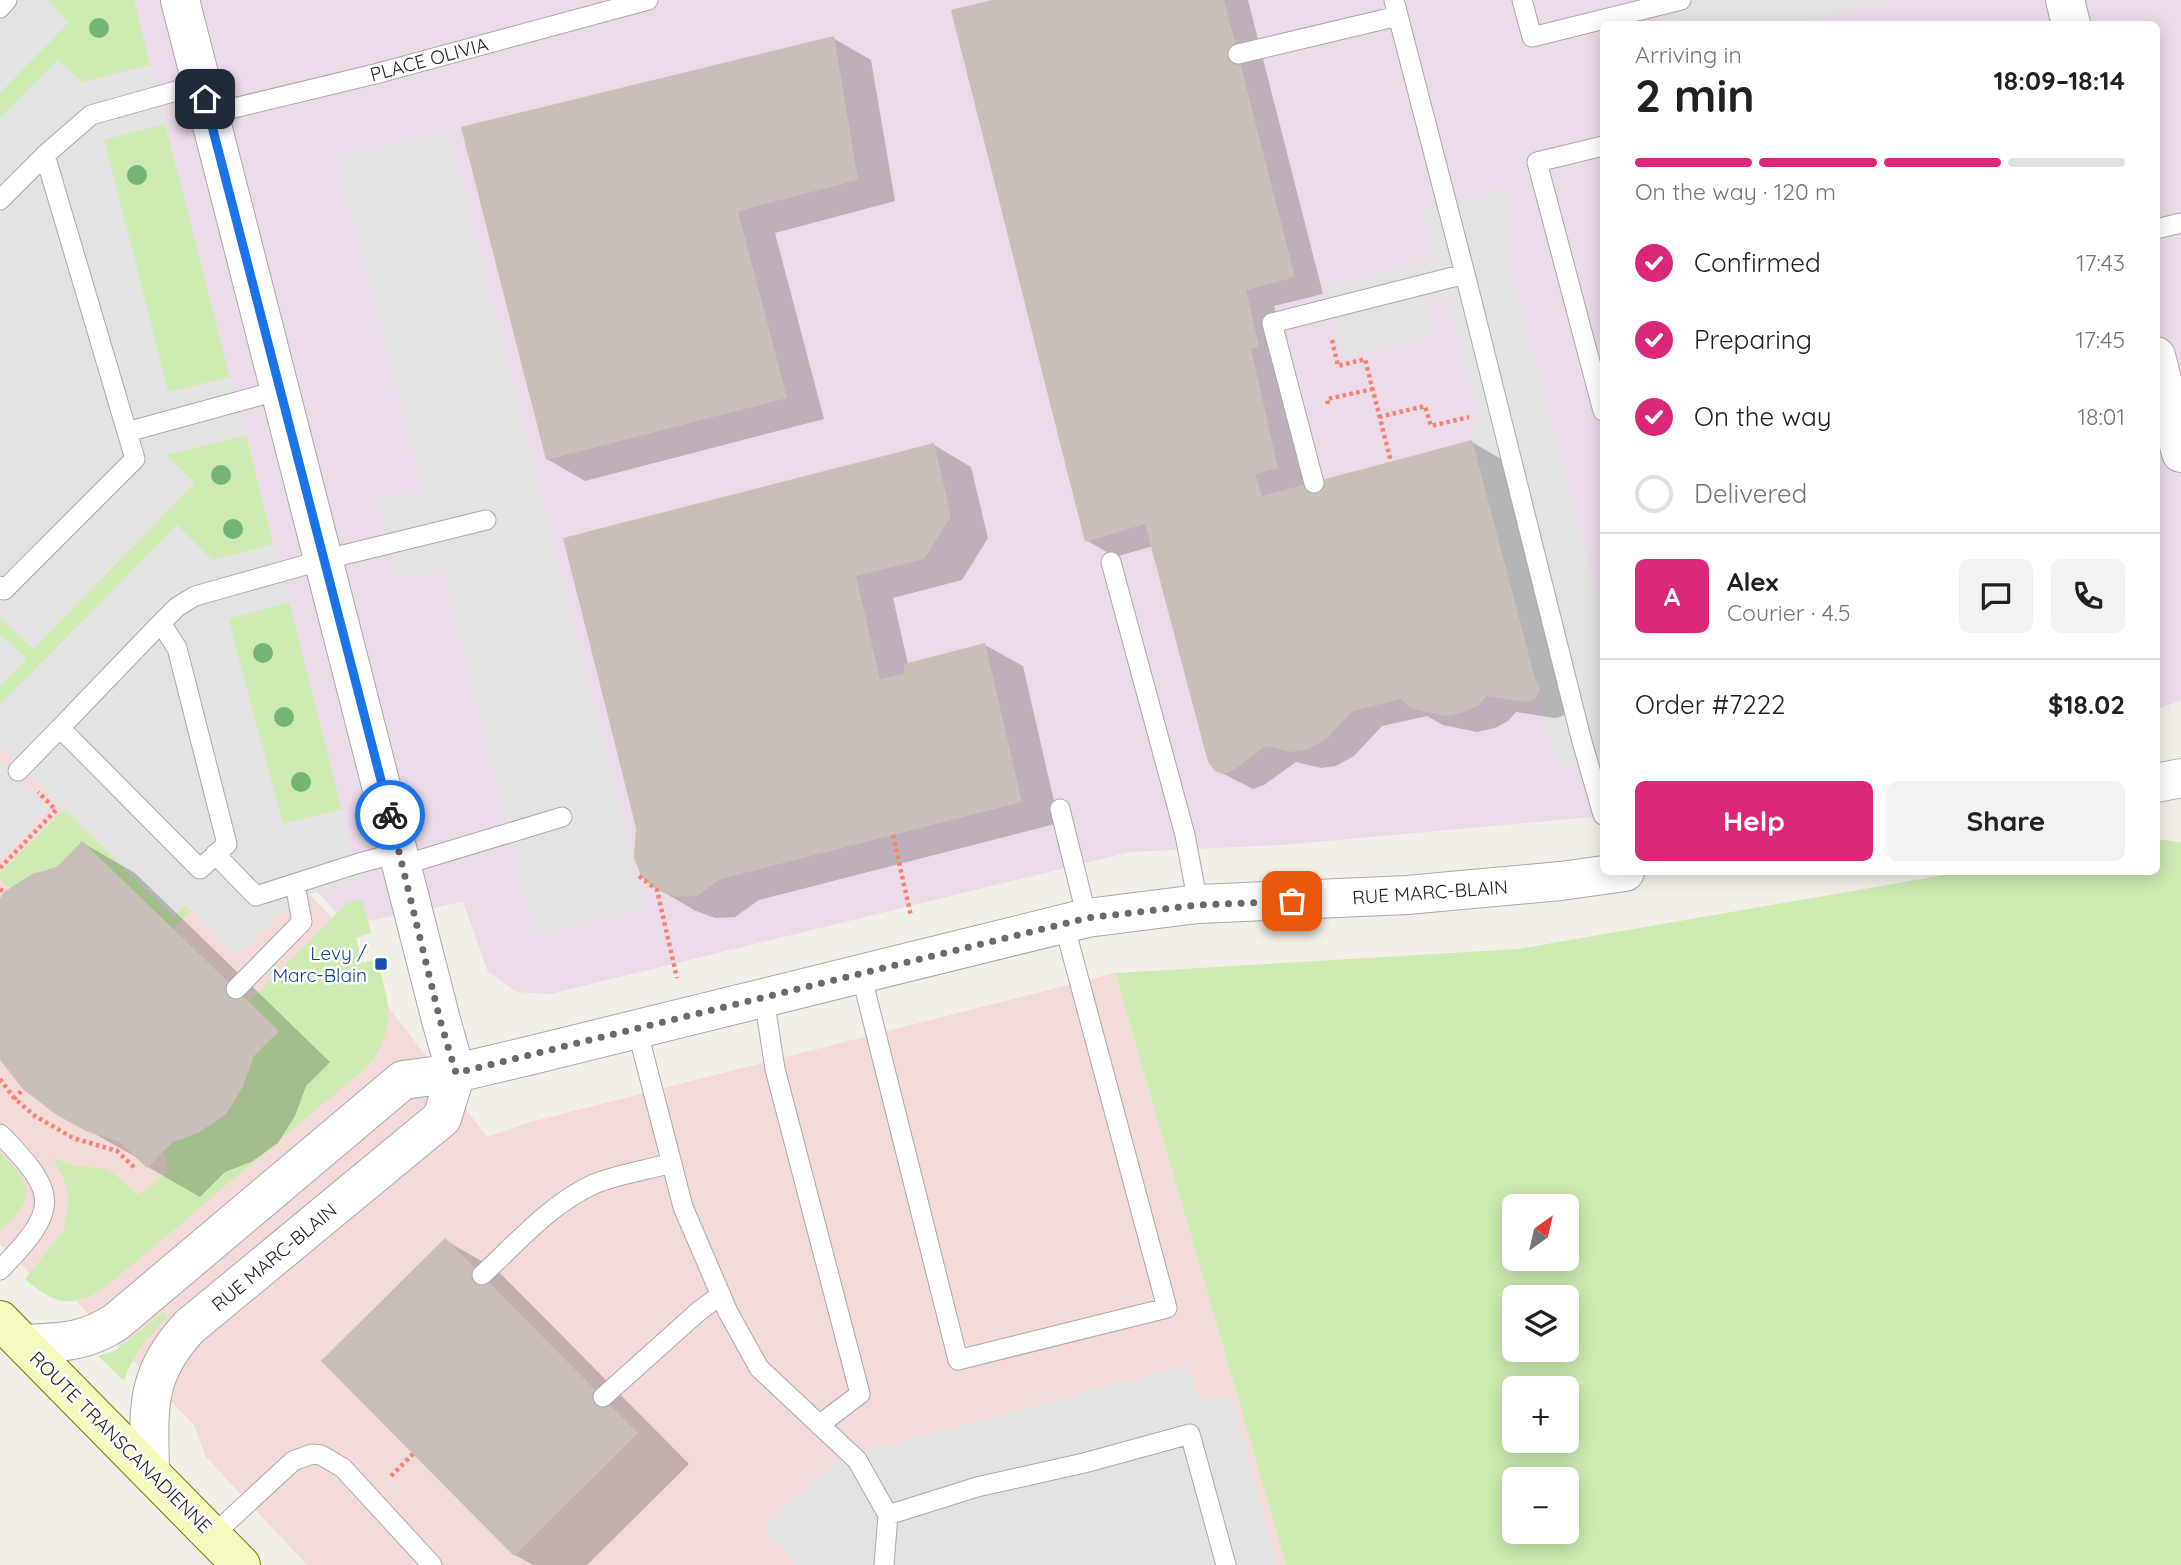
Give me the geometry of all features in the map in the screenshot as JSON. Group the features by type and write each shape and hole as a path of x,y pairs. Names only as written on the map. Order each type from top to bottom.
{"main road":[{"name":"ROUTE TRANSCANADIENNE","path":"12,1332 241,1565"}],"street":[{"path":"180,0 401,858 440,1020 456,1073"},
{"path":"2065,0 2070,21"},
{"path":"2160,372 2181,453"},
{"path":"2160,782 2181,778"},
{"name":"RUE MARC-BLAIN","path":"12,1332 74,1342 104,1330 154,1291 403,1080 456,1073 1076,921 1198,905 1407,895 1601,875"},
{"name":"RUE MARC-BLAIN","path":"150,1472 149,1421 155,1380 173,1345 207,1312 442,1118 456,1073"}],"lane":[{"path":"0,8 7,0"},
{"name":"PLACE OLIVIA","path":"0,200 45,155 91,115 375,74 648,0"},
{"path":"1522,0 1532,37 1681,0"},
{"path":"1238,54 1396,8 1600,805"},
{"path":"1600,147 1537,162 1600,400"},
{"path":"0,586 4,590 135,459 45,155"},
{"path":"2160,228 2181,223"},
{"path":"1314,483 1272,323 1465,274"},
{"path":"127,432 280,390"},
{"path":"18,771 177,607 195,596 324,560 486,520"},
{"path":"1111,562 1185,835 1198,905"},
{"path":"60,728 200,869 227,844 177,648 159,625"},
{"path":"861,974 958,1360 1167,1308 1076,921 1060,809"},
{"path":"215,854 256,896 562,817"},
{"path":"236,989 302,922 295,884"},
{"path":"764,998 775,1069 860,1394 819,1425"},
{"path":"637,1029 683,1207 721,1295 759,1368 857,1460 888,1515 884,1565"},
{"path":"0,1134 29,1163 40,1181 45,1198 44,1215 36,1231 0,1270"},
{"path":"482,1275 554,1208 573,1195 597,1183 672,1163"},
{"path":"603,1397 699,1311 721,1295"},
{"path":"888,1515 977,1487 1084,1463 1190,1434 1226,1565"},
{"path":"213,1535 293,1461 312,1454 321,1455 343,1468 432,1565"}],"path":[{"path":"1329,329 1338,366 1365,359 1391,462"},
{"path":"1330,412 1327,399 1373,389"},
{"path":"1379,417 1425,406 1431,426 1476,415"},
{"path":"0,868 56,810 39,793"},
{"path":"892,835 911,916"},
{"path":"639,876 657,890 678,978"},
{"path":"0,1079 14,1098 55,1129 73,1138 117,1151 136,1169"},
{"path":"8,1105 23,1089"},
{"path":"387,1479 413,1454"}],"shaded area":[{"path":"0,0 2181,0 2181,701 2160,708 2160,21 1600,21 1600,816 1282,845 1131,852 550,994 517,992 488,972 463,902 348,925 0,551"},
{"path":"0,0 47,0 69,22 0,93"},
{"path":"1664,0 1890,0 1804,21 1669,21"},
{"path":"58,60 82,82 150,65 165,124 104,140 168,392 230,377 246,435 166,455 195,483 33,649 0,617 0,119"},
{"path":"448,129 646,906 535,934 442,568 397,579 378,500 422,489 337,157"},
{"path":"1506,188 1511,270 1600,606 1600,755 1558,766 1472,440 1469,427 1481,423 1447,296 1425,301 1434,334 1344,358 1326,286 1434,258 1422,210"},
{"path":"177,525 212,560 273,544 289,602 228,619 283,824 342,809 360,881 294,898 237,956 185,905 173,916 0,746 0,705"},
{"path":"0,559 354,942 364,974 487,1137 531,1122 1115,973 1286,1565 307,1565 206,1457 194,1425 75,1300 51,1294 0,1244"},
{"path":"0,634 27,659 0,686"},
{"path":"0,761 50,808 0,860"},
{"path":"1186,1365 1200,1399 1231,1395 1277,1565 796,1565 763,1526 838,1459"}],"green space":[{"path":"47,0 134,0 150,65 82,82 58,60 0,119 0,93 52,6"},
{"path":"165,124 230,377 168,392 104,139"},
{"path":"246,435 273,544 212,560 177,526 0,705 0,686 26,659 0,634 0,617 32,648 194,483 166,455"},
{"path":"289,602 342,809 283,824 228,618"},
{"path":"64,809 173,916 185,905 191,911 173,929 82,841 57,867 32,874 10,889 0,879 0,873"},
{"path":"2160,839 2181,842 2181,1565 1286,1565 1115,973 1518,949 1945,875 2160,875"},
{"path":"362,899 371,933 356,938 363,963 377,959 388,1014 384,1038 369,1065 107,1286 84,1298 64,1301 46,1295 25,1279 64,1230 69,1197 63,1177 52,1157 72,1165 108,1169 138,1195 169,1171 163,1151 218,1121 231,1109 255,1055 279,1032 249,1002 347,903"},
{"path":"0,1153 19,1174 26,1192 20,1210 0,1231"},
{"path":"164,1312 166,1318 141,1347 124,1381 98,1356 116,1350"}],"building":[{"path":"992,0 1224,0 1295,277 1246,290 1259,347 1251,349 1278,468 1255,474 1262,496 1472,440 1540,690 1534,700 1525,702 1486,696 1479,705 1447,716 1412,709 1401,699 1353,711 1325,740 1306,750 1291,752 1266,746 1234,770 1223,774 1215,771 1208,762 1145,524 1085,542 951,10"},
{"path":"834,36 858,180 738,211 787,398 546,460 461,127"},
{"path":"934,443 951,516 924,559 856,576 880,679 904,674 904,664 985,643 1022,802 721,879 697,896 676,897 657,890 642,878 634,858 636,828 563,538"},
{"path":"82,841 279,1031 254,1056 243,1086 226,1114 198,1133 173,1142 147,1168 120,1142 86,1131 55,1114 23,1089 0,1060 0,898 4,892 32,874 57,867"},
{"path":"445,1238 638,1433 514,1556 321,1361"}],"way so far":[{"path":"390,815 440,1020 456,1073 1087,918 1198,905 1292,901"}],"place":[{"name":"Levy / Marc-Blain","path":"381,964"}],"route":[{"path":"205,99 390,815"}]}
